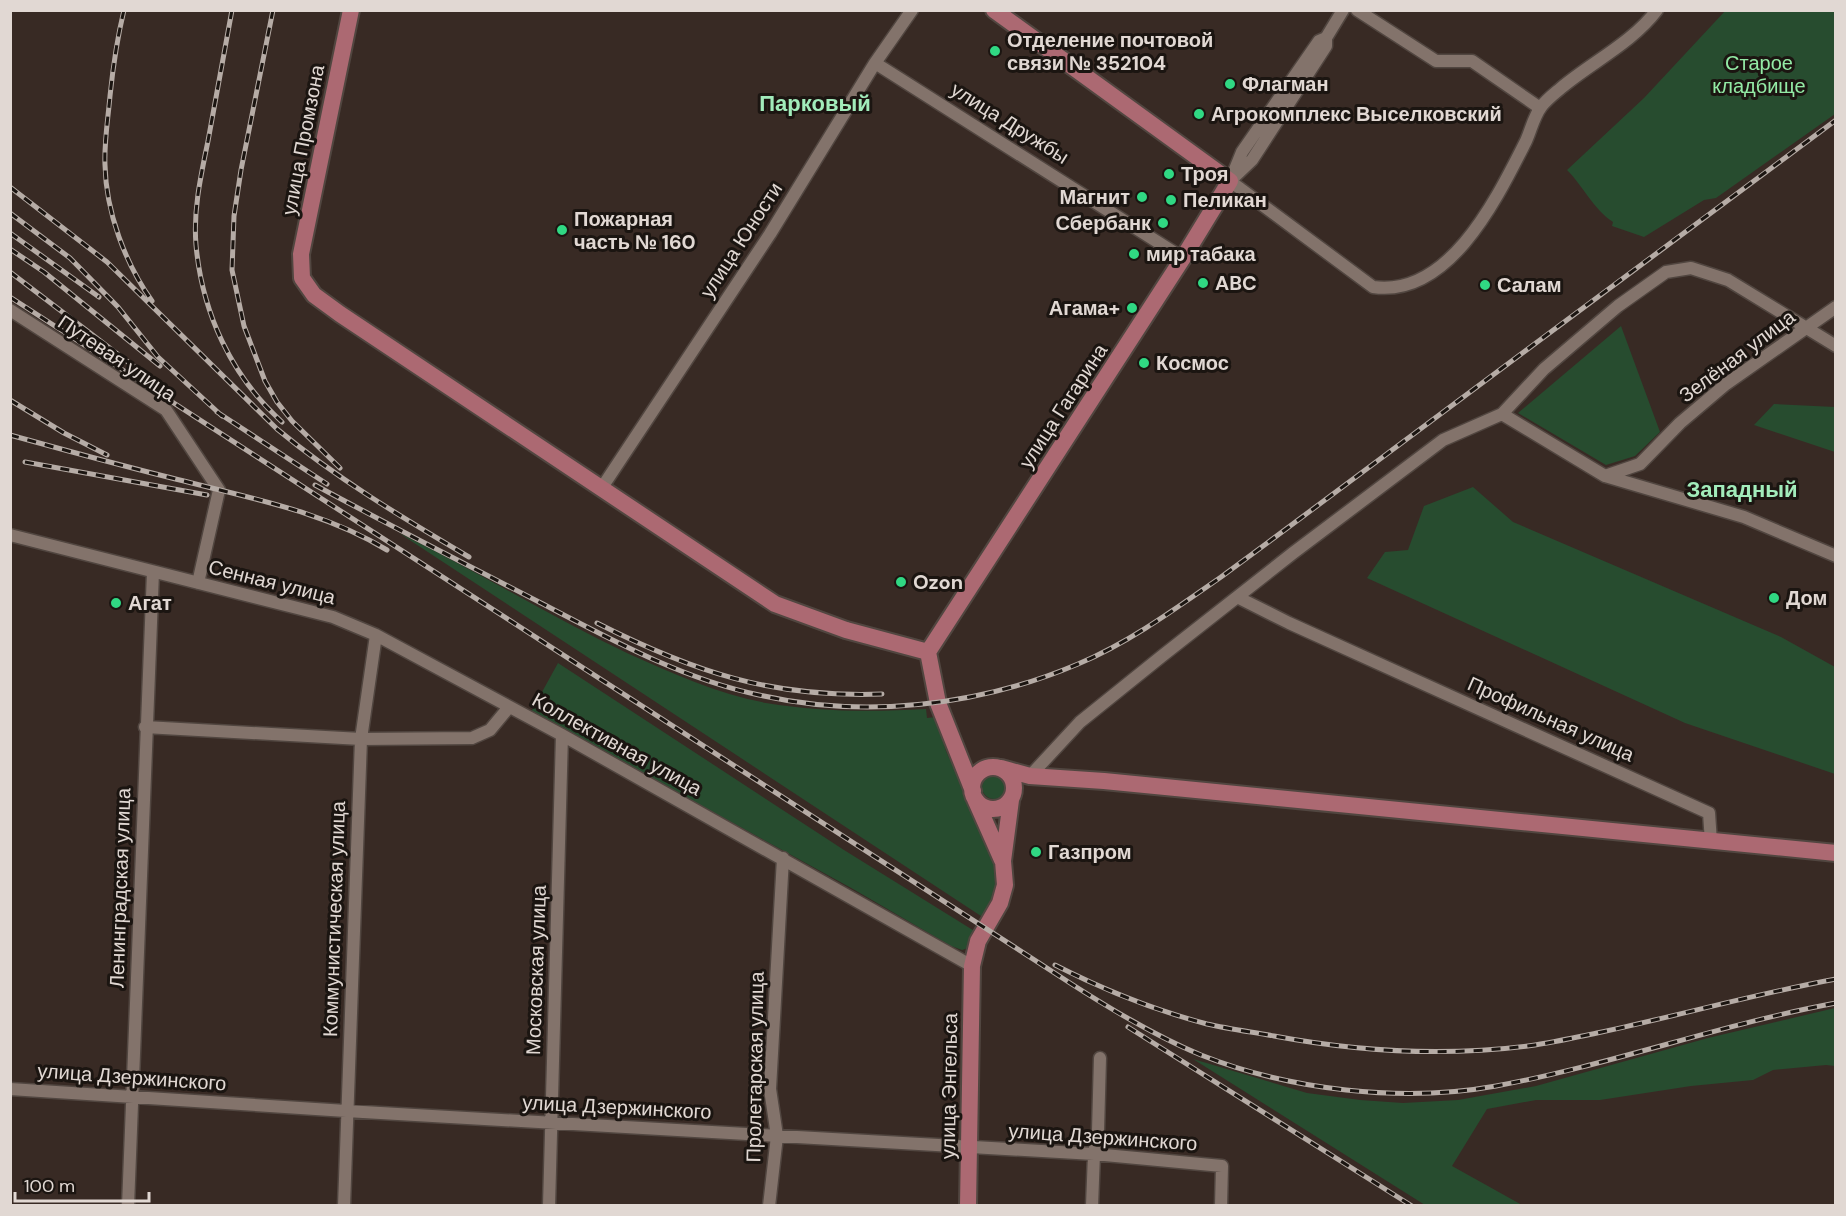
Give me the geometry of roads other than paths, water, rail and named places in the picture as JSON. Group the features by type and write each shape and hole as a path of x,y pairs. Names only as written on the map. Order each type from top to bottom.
{"main road":[{"name":"улица Промзона","path":"351,10 301,254 302,278 314,295 340,314 601,489"},
{"path":"994,10 1230,181"},
{"name":"улица Гагарина","path":"928,652 1183,258 1230,181"},
{"path":"601,489 775,604 846,630 928,652 938,703 1003,861"},
{"path":"958,752 1000,768 1030,776 1104,781 1711,842 1836,852"},
{"path":"1003,861 1012,795 1011,776 1000,768 987,767 978,773 973,781 974,794 983,806 991,809 1003,806 1012,795 1030,776"},
{"name":"улица Энгельса","path":"968,1206 972,966 978,941 1000,903 1005,885 1003,861"}],"street":[{"name":"улица Юности","path":"601,489 770,234 875,63 912,10"},
{"name":"улица Гагарина","path":"1230,181 1242,152 1318,41 1326,38 1343,10"},
{"path":"1357,10 1436,61 1472,61 1540,108"},
{"path":"1230,181 1374,287 1384,288 1410,283 1435,270 1458,251 1483,221 1540,108 1572,78 1645,26 1656,10"},
{"name":"улица Дружбы","path":"875,63 1183,258"},
{"path":"1030,776 1080,722 1237,597 1443,440 1502,414 1544,369 1618,306 1666,272 1691,268 1728,280 1836,346"},
{"name":"Зелёная улица","path":"1605,476 1640,464 1680,423 1726,384 1836,307"},
{"name":"Путевая улица","path":"10,310 166,410 219,490 198,583"},
{"path":"1502,414 1605,476 1744,517 1836,556"},
{"name":"Сенная улица","path":"11,536 333,617 376,635 509,707"},
{"name":"Ленинградская улица","path":"128,1206 145,727 153,572"},
{"name":"Профильная улица","path":"1237,597 1300,628 1709,813 1711,842"},
{"name":"Коммунистическая улица","path":"344,1206 361,739 376,635"},
{"name":"Коллективная улица","path":"145,727 361,739 472,738 490,730 509,707 783,858 972,966"},
{"name":"Московская улица","path":"549,1206 562,735"},
{"name":"Пролетарская улица","path":"769,1206 777,1136 770,1089 783,858"},
{"path":"1092,1206 1094,1154 1098,1131 1100,1058"},
{"name":"улица Дзержинского","path":"10,1089 346,1111 1094,1154 1222,1166 1221,1206"}],"railway":[{"path":"124,10 114,64 106,130 106,183 113,219 126,254 152,301"},
{"path":"232,10 198,193 196,245 199,270 212,318 234,363 264,404 282,422"},
{"path":"273,10 241,170 234,216 232,270 244,326 265,381 277,402 292,421 340,468"},
{"path":"315,485 620,644 674,668 730,688 799,702 880,707 961,699 1001,690 1040,678 1097,655 1134,635 1187,601 1836,120"},
{"path":"10,187 107,262 277,429 299,447 346,481 469,557"},
{"path":"10,213 70,258 118,307 158,357 222,416"},
{"path":"10,233 99,297"},
{"path":"10,249 44,272 160,366"},
{"path":"10,272 149,378"},
{"path":"10,297 1086,993 1150,1031 1201,1055 1235,1067 1308,1085 1385,1093 1460,1091 1539,1077 1751,1022 1836,1003"},
{"path":"10,400 64,433 107,455"},
{"path":"217,412 327,484"},
{"path":"10,435 288,508 339,526 387,550"},
{"path":"25,462 207,495"},
{"path":"597,623 667,655 734,678 804,691 882,694"},
{"path":"1055,965 1130,999 1207,1024 1339,1046 1436,1052 1535,1045 1836,979"},
{"path":"1128,1027 1412,1206"}],"place":[{"name":"Отделение почтовой связи № 352104","path":"995,51"},
{"name":"Флагман","path":"1230,84"},
{"name":"Агрокомплекс Выселковский","path":"1199,114"},
{"name":"Троя","path":"1169,174"},
{"name":"Магнит","path":"1142,197"},
{"name":"Пеликан","path":"1171,200"},
{"name":"Сбербанк","path":"1163,223"},
{"name":"Пожарная часть № 160","path":"562,230"},
{"name":"мир табака","path":"1134,254"},
{"name":"ABC","path":"1203,283"},
{"name":"Салам","path":"1485,285"},
{"name":"Агама+","path":"1132,308"},
{"name":"Космос","path":"1144,363"},
{"name":"Ozon","path":"901,582"},
{"name":"Дом","path":"1774,598"},
{"name":"Агат","path":"116,603"},
{"name":"Газпром","path":"1036,852"}],"district":[{"name":"Парковый","path":"815,103"},
{"name":"Западный","path":"1742,489"}],"park label":[{"name":"Старое кладбище","path":"1759,74"}]}
